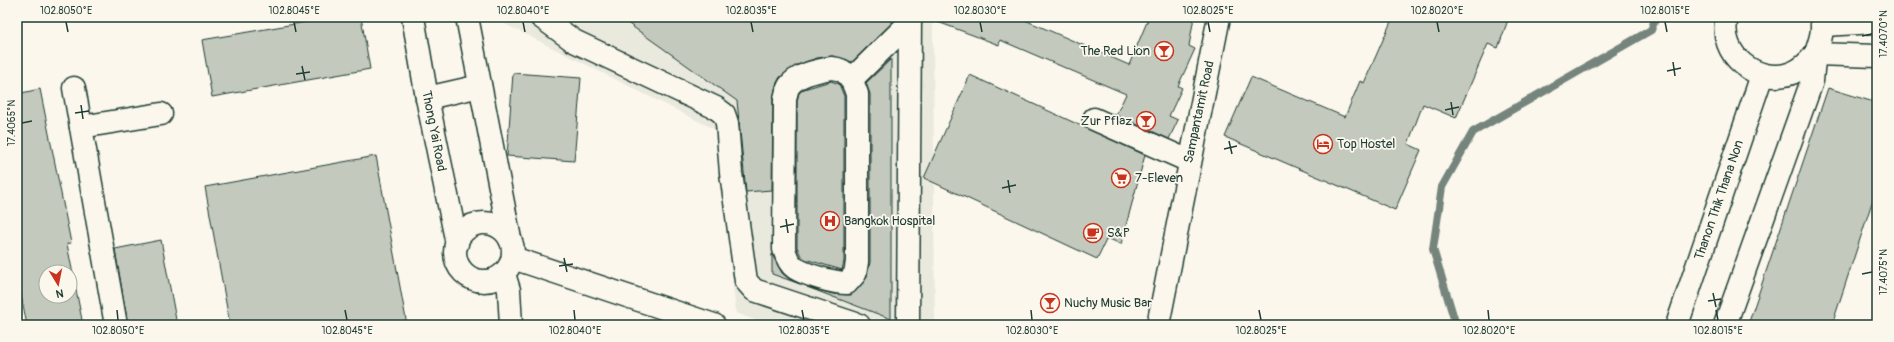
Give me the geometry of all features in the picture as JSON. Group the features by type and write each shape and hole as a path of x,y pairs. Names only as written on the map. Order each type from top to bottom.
{"street":[{"name":"Thong Yai Road","path":"413,17 427,98 456,244"},
{"path":"467,17 509,257 511,325"},
{"path":"541,17 574,41 716,108 724,114 727,123 731,173 746,282 754,290 859,325"},
{"name":"Sampantamit Road","path":"1158,325 1189,162 1219,17"},
{"path":"1727,17 1725,24 1727,41 1734,56 1746,68 1762,75 1777,76 1792,73 1805,66 1815,54 1822,40 1822,21 1877,22"},
{"path":"852,79 910,20"},
{"path":"908,325 910,20"},
{"path":"1815,54 1877,56"},
{"path":"1725,325 1812,81 1815,54"},
{"path":"831,68 840,68 852,79 857,94 857,262 855,274 847,283 836,283 794,268 787,258 784,249 784,99 789,86 811,72 831,68"},
{"name":"Thanon Thik Thana Non","path":"1677,325 1762,75"},
{"path":"427,98 480,86"},
{"path":"74,88 116,325"},
{"path":"81,127 161,114"},
{"path":"1094,119 1189,162"},
{"path":"478,224 485,224 500,228 509,257 489,281 473,279 466,275 456,261 456,244 465,231 478,224"},
{"path":"509,257 714,325"}],"shaded area":[{"name":"Bangkok Hospital","path":"491,17 933,17 935,325 768,325 736,313 716,130"}],"building":[{"path":"335,17 361,17 370,69 212,97 202,40"},
{"path":"619,17 891,17 891,24 852,62 833,56 817,58 797,65 780,77 776,85 773,99 772,190 746,192 737,101"},
{"path":"930,17 1018,17 1129,65 1149,17 1194,17 1189,46 1195,49 1178,86 1182,88 1169,116 1178,120 1169,139 1116,115 1126,94 1000,40 999,45 930,19"},
{"path":"1393,17 1509,17 1498,48 1488,44 1456,118 1423,104 1408,144 1421,150 1395,210 1225,137 1251,77 1345,117 1360,81 1364,83"},
{"path":"891,59 891,319 807,287 833,294 851,295 864,282 867,276 870,262 870,94 866,83"},
{"path":"513,73 581,78 574,161 507,156"},
{"path":"970,75 1145,155 1121,244 1107,238 1097,259 924,178"},
{"path":"831,81 839,84 844,96 844,261 842,270 805,259 801,256 797,247 797,101 799,93 804,89"},
{"path":"1828,88 1877,103 1877,187 1832,325 1748,325"},
{"path":"40,89 71,243 67,244 71,264 38,264 38,304 78,304 78,300 83,325 27,325 17,275 17,94"},
{"path":"376,156 407,325 230,325 205,187"},
{"path":"161,240 177,325 128,325 115,249"},
{"path":"772,254 782,273 789,279 800,284 772,274"}],"waterway":[{"path":"1456,325 1433,249 1442,187 1473,132 1651,30 1656,17"}],"place":[{"name":"The Red Lion","path":"1164,51"},
{"name":"Zur Pflaz","path":"1146,121"},
{"name":"Top Hostel","path":"1323,144"},
{"name":"7-Eleven","path":"1121,178"},
{"name":"Bangkok Hospital","path":"830,221"},
{"name":"S&P","path":"1093,233"},
{"name":"Nuchy Music Bar","path":"1050,303"}]}
